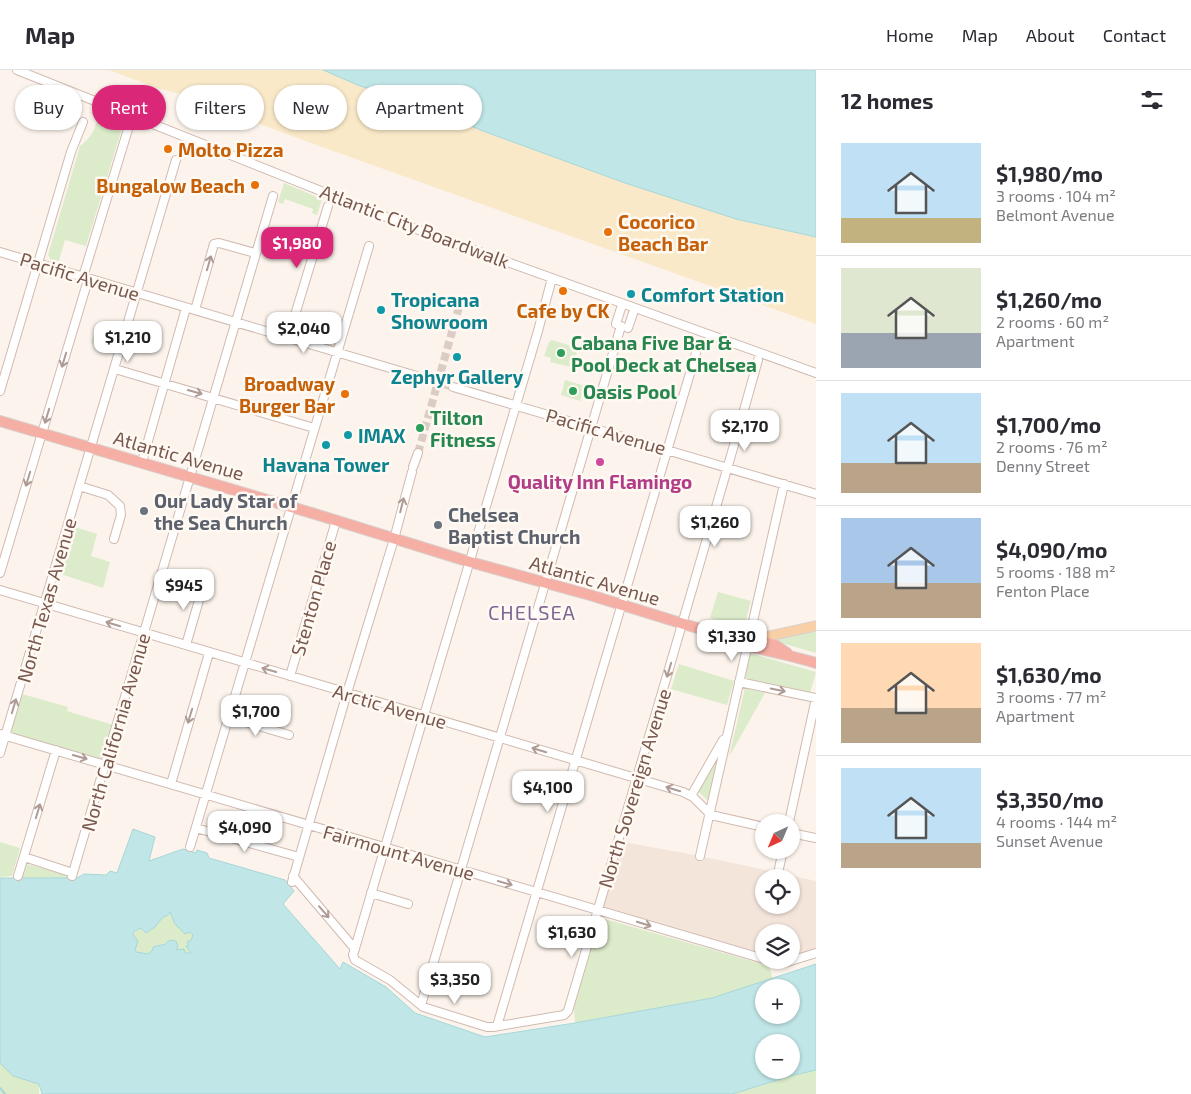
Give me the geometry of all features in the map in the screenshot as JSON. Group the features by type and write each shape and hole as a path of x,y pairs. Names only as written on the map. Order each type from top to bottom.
{"highway":[{"name":"Atlantic Avenue","path":"0,421 189,476 470,562 545,582 682,623 721,635 726,640 749,642 773,653 790,655 816,663"}],"main road":[{"path":"749,642 816,626"}],"street":[{"name":"Atlantic City Boardwalk","path":"17,70 408,225 816,373"},
{"path":"0,391 71,152 83,122"},
{"path":"0,573 42,433 127,130"},
{"name":"North Texas Avenue","path":"0,753 3,734 45,604 176,160"},
{"name":"North California Avenue","path":"24,858 72,874 273,196"},
{"path":"288,338 328,206"},
{"path":"195,310 214,244 219,242 255,253"},
{"path":"190,847 368,246"},
{"name":"Pacific Avenue","path":"0,252 235,323 420,376"},
{"path":"552,278 353,955 355,960 393,982 426,1008 488,1027 497,1026 696,353"},
{"path":"142,462 186,308"},
{"path":"420,1005 622,326 621,308"},
{"path":"622,326 633,313"},
{"name":"North Sovereign Avenue","path":"497,1026 564,1015 568,1011 758,360"},
{"path":"115,369 314,428"},
{"name":"Pacific Avenue","path":"453,387 816,494"},
{"path":"355,948 293,879 418,453"},
{"path":"700,856 784,484"},
{"path":"79,486 108,495 120,506 121,514 114,539"},
{"name":"Stenton Place","path":"290,676 336,521"},
{"path":"186,646 204,583"},
{"name":"Arctic Avenue","path":"0,590 576,760 691,796"},
{"path":"171,784 209,653"},
{"path":"739,682 816,698 791,814"},
{"path":"229,717 289,735"},
{"name":"Fairmount Avenue","path":"3,734 755,957"},
{"path":"727,734 691,796 716,817 755,825"},
{"path":"18,876 56,750"},
{"path":"196,828 299,857"},
{"path":"800,835 816,838"},
{"path":"372,893 408,904"},
{"name":"Fairmount Avenue","path":"800,959 816,953"}],"shaded area":[{"path":"618,841 760,869 755,869 755,914 800,914 800,878 816,881 816,953 800,957 800,924 755,924 755,956 598,910"}],"green space":[{"path":"121,130 86,246 65,240 59,261 50,259 48,255 80,146 89,138 93,131"},
{"path":"284,183 322,199 317,215 312,213 313,209 285,199 283,204 278,202"},
{"path":"95,331 117,337 114,350 91,343"},
{"name":"Cabana Five Bar & Pool Deck at Chelsea","path":"552,340 578,348 572,367 550,362 551,358 544,356 549,342"},
{"name":"Oasis Pool","path":"565,380 585,386 580,401 561,395"},
{"path":"75,527 97,534 91,556 110,562 103,588 61,574"},
{"path":"718,592 751,601 744,627 710,618"},
{"path":"816,631 816,653 775,641 775,639"},
{"path":"750,653 816,672 810,693 745,680"},
{"path":"679,664 734,681 727,705 671,689"},
{"path":"745,688 765,693 729,757"},
{"path":"22,694 68,707 67,711 113,725 102,759 12,733 11,730"},
{"path":"715,761 717,761 717,764 708,801 697,790"},
{"path":"0,842 20,848 12,876 0,877"},
{"path":"26,864 67,875 68,878 21,878"},
{"path":"170,912 175,924 185,934 190,932 193,935 188,949 192,953 175,951 168,942 153,947 153,951 148,954 136,952 133,941 135,932 141,928 146,933"},
{"path":"601,919 605,919 755,962 755,969 770,969 773,979 755,979 755,985 712,998 575,1023 574,1008"},
{"path":"0,1063 39,1084 39,1094 0,1094"},
{"path":"816,1070 816,1094 732,1094 781,1079 800,1079 800,1074"}],"sand":[{"path":"109,70 323,70 358,85 357,130 481,130 625,183 736,219 816,237 816,324 276,130 347,130 347,85 274,85 274,129 264,126 264,85 176,85 176,93 166,90 166,85 149,85"}],"water":[{"path":"323,70 816,70 816,237 736,219 625,183 481,130 482,85 358,85"},
{"path":"133,829 155,837 149,861 183,849 196,853 197,850 207,853 209,858 285,880 294,891 283,904 340,969 343,962 386,987 415,1013 485,1037 712,998 755,984 755,1024 800,1024 800,979 770,979 816,964 816,1070 800,1074 800,1034 755,1034 755,1079 781,1079 732,1094 42,1094 39,1084 13,1076 0,1063 0,878 77,878 84,874 106,875 110,871 117,873","holes":["170,912 175,924 185,934 190,932 193,935 191,940 187,942 189,945 186,946 191,953 185,953 184,949 176,950 178,947 176,941 170,940 165,944 153,947 152,951 148,954 136,952 138,941 133,935 135,931 141,928 146,933"]}],"waterway":[{"path":"0,1088 5,1094"}],"tunnel":[{"path":"418,453 459,307"},
{"path":"420,377 453,387"}],"place":[{"name":"Molto Pizza","path":"168,149"},
{"name":"Bungalow Beach","path":"255,185"},
{"name":"Cocorico Beach Bar","path":"608,232"},
{"name":"Cafe by CK","path":"563,291"},
{"name":"Comfort Station","path":"631,294"},
{"name":"Tropicana Showroom","path":"381,310"},
{"name":"Cabana Five Bar & Pool Deck at Chelsea","path":"561,353"},
{"name":"Zephyr Gallery","path":"457,357"},
{"name":"Oasis Pool","path":"573,391"},
{"name":"Broadway Burger Bar","path":"345,394"},
{"name":"Tilton Fitness","path":"420,428"},
{"name":"IMAX","path":"348,435"},
{"name":"Havana Tower","path":"326,445"},
{"name":"Quality Inn Flamingo","path":"600,462"},
{"name":"Our Lady Star of the Sea Church","path":"144,511"},
{"name":"Chelsea Baptist Church","path":"438,525"}],"district":[{"name":"CHELSEA","path":"532,612"}]}
